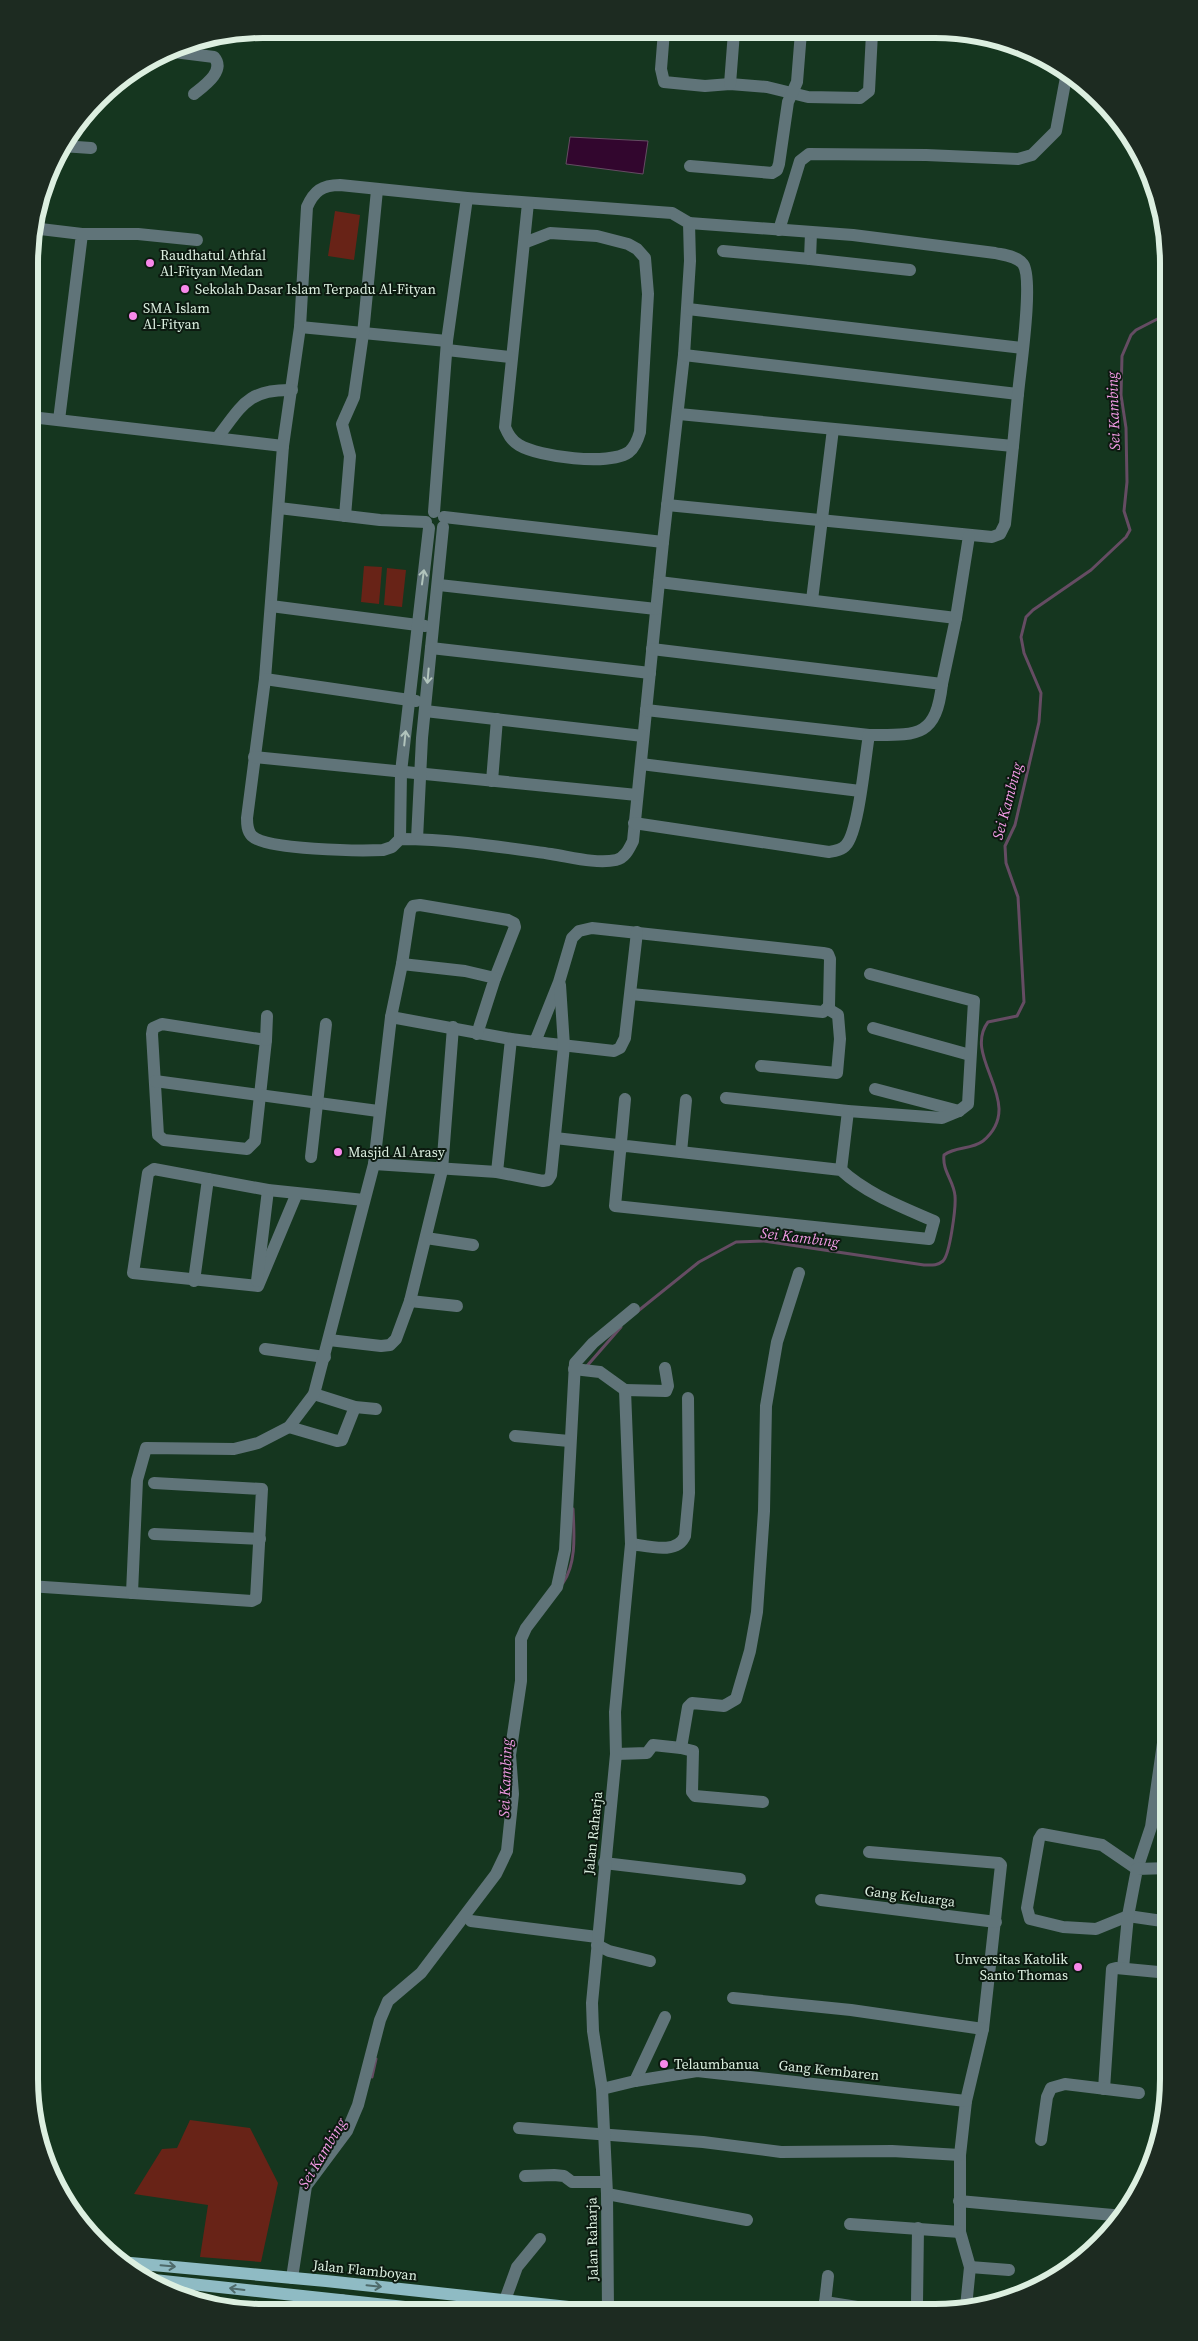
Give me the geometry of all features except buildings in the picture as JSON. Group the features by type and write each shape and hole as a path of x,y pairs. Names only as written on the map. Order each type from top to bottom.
{"main road":[{"name":"Jalan Flamboyan","path":"133,2263 541,2304"},
{"path":"163,2280 316,2298 336,2304"}],"street":[{"path":"663,38 661,69 664,82 704,86 730,84 772,87 821,98 860,98 869,91 872,38"},
{"path":"730,84 734,38"},
{"path":"690,166 772,173 777,170 786,107 797,80 800,38"},
{"path":"181,53 217,59 218,65 215,74 194,94"},
{"path":"779,230 800,161 809,154 926,154 1018,159 1032,155 1056,131 1066,79"},
{"path":"70,147 91,148"},
{"path":"466,198 447,345 435,521 417,626 408,700 401,772 400,839 392,847 359,851 261,842 252,836 247,828 254,757 265,679 283,446 300,328 308,207 314,192 330,185 466,198 672,213 689,223 853,235 972,249 1014,258 1023,264 1028,274 1028,293 1013,446 1003,530 1000,534 992,537 969,536 667,504"},
{"path":"345,516 350,456 342,424 354,397 363,334 378,190"},
{"path":"524,243 550,233 597,236 628,244 637,249 645,258 648,294 640,432 633,447 620,456 585,459 542,454 519,446 510,438 505,427 510,358 528,203"},
{"path":"400,839 418,839 613,860 618,859 629,851 633,841 667,504 679,414 688,309 689,223"},
{"path":"40,229 82,234 138,234 197,240"},
{"path":"810,259 812,232"},
{"path":"59,420 82,234"},
{"path":"723,250 910,270"},
{"path":"688,309 1022,348"},
{"path":"300,328 447,345 510,358"},
{"path":"684,355 1018,394"},
{"path":"217,438 254,395 273,389 292,390"},
{"path":"679,414 1013,446"},
{"path":"38,418 283,446"},
{"path":"812,600 833,429"},
{"path":"279,508 380,520 435,521 663,542"},
{"path":"418,839 425,706 430,648 439,585 435,521"},
{"path":"646,710 869,735 910,735 928,727 937,712 956,618 969,536"},
{"path":"659,582 956,618"},
{"path":"439,585 656,609"},
{"path":"271,606 433,627"},
{"path":"430,648 650,673"},
{"path":"652,649 942,684"},
{"path":"265,679 408,700 425,706 497,719 643,736"},
{"path":"492,781 497,719"},
{"path":"634,823 829,852 846,846 856,821 869,735"},
{"path":"254,757 637,795"},
{"path":"640,764 860,790"},
{"path":"132,1594 136,1480 146,1448 150,1446 234,1449 258,1443 289,1427 314,1394 374,1164 378,1111 391,1017 410,911 413,906 420,905 508,920 514,923 515,927 477,1034"},
{"path":"535,1042 559,982 572,938 579,931 592,928 826,953 830,962 828,1009"},
{"path":"391,1017 453,1027 477,1034 511,1040 618,1050 624,1042 637,932"},
{"path":"402,964 470,972 496,978"},
{"path":"726,1098 848,1111 942,1118 959,1111 968,1104 974,1001 870,974"},
{"path":"374,1164 442,1170 498,1172 543,1181 548,1180 551,1176 564,1046 559,982"},
{"path":"631,994 817,1012 828,1009 838,1015 840,1039 837,1073 761,1066"},
{"path":"266,1040 162,1024 153,1028 157,1130 164,1140 251,1148 255,1141 266,1040 267,1016"},
{"path":"311,1157 326,1024"},
{"path":"329,1340 381,1346 390,1345 396,1339 410,1301 442,1170 453,1027"},
{"path":"873,1028 970,1055"},
{"path":"498,1172 511,1040"},
{"path":"155,1081 378,1111"},
{"path":"875,1089 959,1111"},
{"path":"555,1138 620,1145 841,1170 851,1179 888,1201 934,1221 929,1239 614,1206 620,1145 625,1099"},
{"path":"681,1152 686,1100"},
{"path":"841,1170 848,1111"},
{"path":"297,1193 260,1285 256,1287 135,1274 132,1270 148,1173 154,1169 268,1190 297,1193 364,1200"},
{"path":"194,1281 208,1179"},
{"path":"256,1287 268,1190"},
{"path":"426,1238 473,1245"},
{"path":"681,1748 688,1707 692,1703 724,1706 736,1699 750,1651 762,1557 766,1406 777,1342 799,1273"},
{"path":"410,1301 457,1306"},
{"path":"295,2278 306,2186 347,2131 358,2105 380,2020 388,2001 421,1973 496,1874 507,1851 513,1794 510,1755 521,1681 520,1639 557,1587 561,1573 565,1550 576,1361 586,1350 634,1309"},
{"path":"266,1349 325,1357"},
{"path":"576,1369 600,1372 625,1390 666,1391 668,1386 665,1368"},
{"name":"Jalan Raharja","path":"607,2304 607,2188 602,2136 602,2089 593,2031 592,2004 604,1862 616,1754 616,1712 631,1544 625,1390"},
{"path":"314,1394 355,1407 376,1409"},
{"path":"631,1544 675,1547 682,1542 685,1536 689,1493 688,1398"},
{"path":"289,1427 337,1441 342,1440 355,1407"},
{"path":"515,1436 570,1442"},
{"path":"38,1587 254,1601 257,1597 263,1494 261,1489 154,1483"},
{"path":"154,1534 260,1539"},
{"path":"616,1754 647,1753 653,1745 693,1751 692,1792 695,1796 763,1802"},
{"path":"1123,1968 1128,1916 1137,1869 1151,1827 1160,1764"},
{"path":"1160,1868 1137,1869 1102,1845 1043,1834 1039,1839 1027,1908 1030,1919 1063,1926 1096,1929 1128,1916 1160,1921"},
{"path":"869,1852 999,1863 1001,1869 983,2029 966,2101 960,2155 960,2232 970,2267 967,2302"},
{"path":"604,1862 740,1879"},
{"name":"Gang Keluarga","path":"821,1900 996,1922"},
{"path":"471,1921 597,1941 614,1953 650,1961"},
{"path":"1104,2089 1111,1970 1123,1968 1160,1972"},
{"path":"734,1998 851,2010 983,2029"},
{"path":"635,2081 665,2017"},
{"name":"Gang Kembaren","path":"602,2089 635,2081 697,2071 966,2101"},
{"path":"1040,2140 1047,2097 1051,2088 1065,2084 1139,2093"},
{"path":"519,2128 602,2136 703,2142 781,2152 892,2151 960,2155"},
{"path":"525,2176 564,2176 572,2182 607,2188 746,2220"},
{"path":"959,2201 1115,2215"},
{"path":"850,2224 960,2232"},
{"path":"916,2304 918,2228"},
{"path":"504,2300 517,2267 540,2239"},
{"path":"970,2267 1009,2270"},
{"path":"825,2304 828,2276"}],"shaded area":[{"path":"570,137 648,141 643,174 566,164"},
{"path":"335,211 360,215 354,260 328,256"},
{"path":"364,566 382,567 379,604 361,602"},
{"path":"387,568 406,570 402,607 384,605"},
{"path":"190,2120 250,2128 278,2183 261,2262 200,2257 208,2205 134,2194 162,2149 177,2148"}],"waterway":[{"name":"Sei Kambing","path":"638,1311 699,1262 736,1242 764,1241 924,1265 938,1264 946,1257 955,1210 955,1196 953,1186 946,1171 944,1155 953,1150 978,1144 983,1141 995,1126 999,1111 997,1096 982,1050 982,1036 988,1022 1017,1016 1024,1002 1018,897 1006,863 1005,846 1015,825 1039,722 1041,693 1024,653 1021,637 1026,617 1033,610 1091,570 1126,537 1130,530 1124,511 1127,482 1126,428 1121,395 1122,356 1131,335 1136,330 1160,318"},
{"name":"Sei Kambing","path":"586,1367 621,1327"},
{"name":"Sei Kambing","path":"563,1583 573,1557 573,1509"},
{"name":"Sei Kambing","path":"372,2077 376,2059"}],"place":[{"name":"Raudhatul Athfal Al-Fityan Medan","path":"150,263"},
{"name":"Sekolah Dasar Islam Terpadu Al-Fityan","path":"185,289"},
{"name":"SMA Islam Al-Fityan","path":"133,316"},
{"name":"Masjid Al Arasy","path":"338,1152"},
{"name":"Unversitas Katolik Santo Thomas","path":"1078,1967"},
{"name":"Telaumbanua","path":"664,2064"}]}
